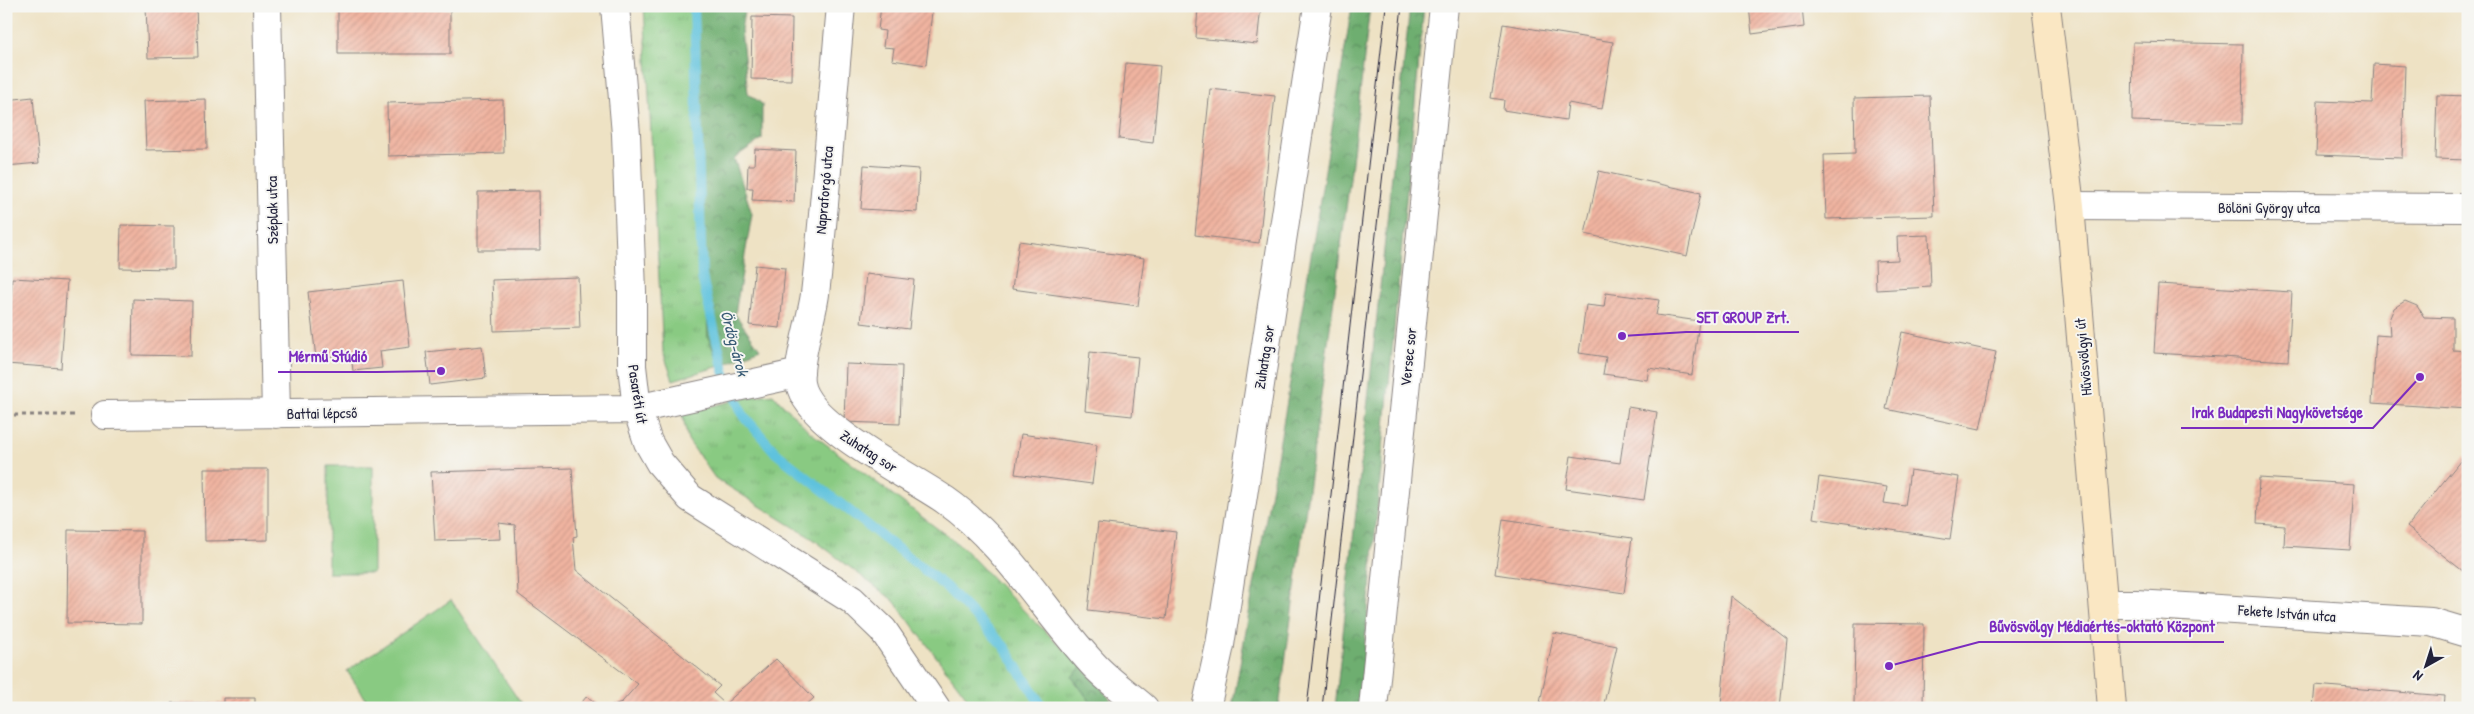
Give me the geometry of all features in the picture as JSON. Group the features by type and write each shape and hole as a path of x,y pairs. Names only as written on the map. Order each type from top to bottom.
{"main road":[{"name":"Hűvösvölgyi út","path":"2046,6 2070,206 2105,604 2112,708"}],"street":[{"name":"Széplak utca","path":"267,6 276,414"},
{"name":"Pasaréti út","path":"615,6 626,134 632,291 632,366 637,409 648,442 660,463 684,492 706,510 852,600 883,630 936,708"},
{"name":"Napraforgó utca","path":"800,373 814,296 841,6"},
{"name":"Zuhatag sor","path":"1206,708 1220,645 1318,6"},
{"name":"Versec sor","path":"1373,708 1444,6"},
{"name":"Bölöni György utca","path":"2070,206 2468,208"},
{"name":"Battai lépcső","path":"105,415 637,409 800,373"},
{"name":"Zuhatag sor","path":"800,373 800,384 806,399 822,418 842,434 947,501 992,542 1093,665 1144,708"},
{"name":"Fekete István utca","path":"2105,604 2136,604 2432,622 2468,633"}],"path":[{"path":"6,414 105,415"}],"green space":[{"path":"644,6 697,6 708,337 720,366 673,380 663,352"},
{"path":"697,6 745,6 741,30 748,93 762,104 762,139 734,158 752,214 735,314 760,349 720,366 708,337"},
{"path":"1352,6 1370,6 1350,179 1279,708 1232,708 1286,407"},
{"path":"1410,6 1424,6 1359,708 1335,708"},
{"path":"773,394 810,432 963,548 1030,617 1082,666 1072,677 1095,708 970,708 966,696 894,601 813,539 715,478 688,440 682,413 755,396"},
{"path":"328,466 373,466 373,573 328,573"},
{"path":"451,600 524,708 372,708 347,671"},
{"path":"1082,666 1118,708 1095,708 1072,677"}],"building":[{"path":"146,6 196,6 198,57 148,58"},
{"path":"881,6 932,12 926,65 892,60 894,48 883,47 885,31 878,30"},
{"path":"901,6 933,6 932,11"},
{"path":"1198,6 1261,6 1257,44 1196,38"},
{"path":"1749,6 1802,6 1804,27 1752,34"},
{"path":"338,9 450,9 450,54 338,54"},
{"path":"752,17 792,18 791,80 751,79"},
{"path":"1503,24 1613,42 1602,109 1568,103 1566,120 1503,110 1504,100 1491,98"},
{"path":"2133,42 2243,44 2242,124 2132,121"},
{"path":"1126,63 1160,66 1153,143 1119,139"},
{"path":"2374,64 2405,66 2402,158 2316,155 2318,101 2372,103"},
{"path":"1210,89 1275,96 1259,243 1195,235"},
{"path":"2437,95 2468,96 2468,160 2435,159"},
{"path":"1930,96 1934,216 1826,219 1824,155 1855,154 1854,98"},
{"path":"33,97 39,163 6,166 6,100"},
{"path":"206,99 207,149 146,150 144,101"},
{"path":"503,100 504,153 388,156 387,103"},
{"path":"755,149 796,151 794,202 752,200 753,188 747,188 748,165 754,165"},
{"path":"864,165 919,169 917,212 861,209"},
{"path":"1599,171 1701,193 1687,256 1585,234"},
{"path":"539,191 540,250 478,250 478,192"},
{"path":"121,225 174,226 174,269 120,268"},
{"path":"1929,235 1931,287 1876,290 1875,261 1898,260 1897,236"},
{"path":"1019,241 1144,258 1138,306 1012,289"},
{"path":"755,265 785,268 780,328 749,325"},
{"path":"866,274 914,280 909,329 861,323"},
{"path":"578,277 580,328 494,331 492,280"},
{"path":"12,278 67,281 61,368 6,364"},
{"path":"403,281 410,347 380,351 382,368 353,371 351,354 316,358 308,292"},
{"path":"2158,284 2292,292 2288,361 2154,353"},
{"path":"1606,293 1659,300 1656,315 1699,321 1692,375 1649,368 1647,380 1603,374 1606,357 1579,353 1586,305 1604,307"},
{"path":"133,299 192,301 191,356 132,355"},
{"path":"2405,301 2417,306 2424,317 2453,318 2453,350 2468,351 2468,409 2372,403 2376,335 2390,336 2389,320 2394,308"},
{"path":"1902,332 1996,352 1980,429 1886,409"},
{"path":"482,346 486,378 430,385 426,352"},
{"path":"1090,352 1138,357 1132,416 1085,411"},
{"path":"846,364 902,366 900,424 844,422"},
{"path":"1628,407 1657,412 1644,500 1566,489 1571,456 1620,463"},
{"path":"1021,434 1097,445 1092,484 1015,474"},
{"path":"2465,455 2468,457 2468,575 2407,527"},
{"path":"572,468 577,536 573,537 576,570 720,686 713,693 725,704 776,659 814,698 803,708 604,708 622,702 638,684 518,594 515,525 499,523 500,539 435,541 431,472"},
{"path":"204,469 268,469 268,540 205,541"},
{"path":"1910,470 1959,477 1950,539 1813,518 1819,477 1887,487 1884,503 1905,506"},
{"path":"2259,478 2354,484 2350,550 2284,546 2285,526 2257,524"},
{"path":"1503,519 1632,538 1624,593 1495,574"},
{"path":"1098,523 1176,532 1166,619 1088,610"},
{"path":"68,530 142,531 142,624 67,623"},
{"path":"1731,596 1787,639 1780,708 1725,708 1721,705"},
{"path":"1855,623 1924,624 1923,708 1854,708"},
{"path":"1554,633 1617,646 1603,708 1539,708"},
{"path":"2315,685 2445,696 2444,708 2313,708"},
{"path":"587,696 601,708 577,708"},
{"path":"223,698 255,698 255,708 171,708 171,703 223,703"}],"waterway":[{"name":"Ördög-árok","path":"694,6 702,277 724,371 743,415 776,453 946,587 1004,646 1043,708"}],"tram line":[{"path":"1307,708 1386,6"},
{"path":"1322,708 1402,6"}],"place":[{"name":"SET GROUP Zrt.","path":"1622,336"},
{"name":"Mérmű Stúdió","path":"441,371"},
{"name":"Irak Budapesti Nagykövetsége","path":"2420,377"},
{"name":"Bűvösvölgy Médiaértés-oktató Központ","path":"1889,666"}]}
